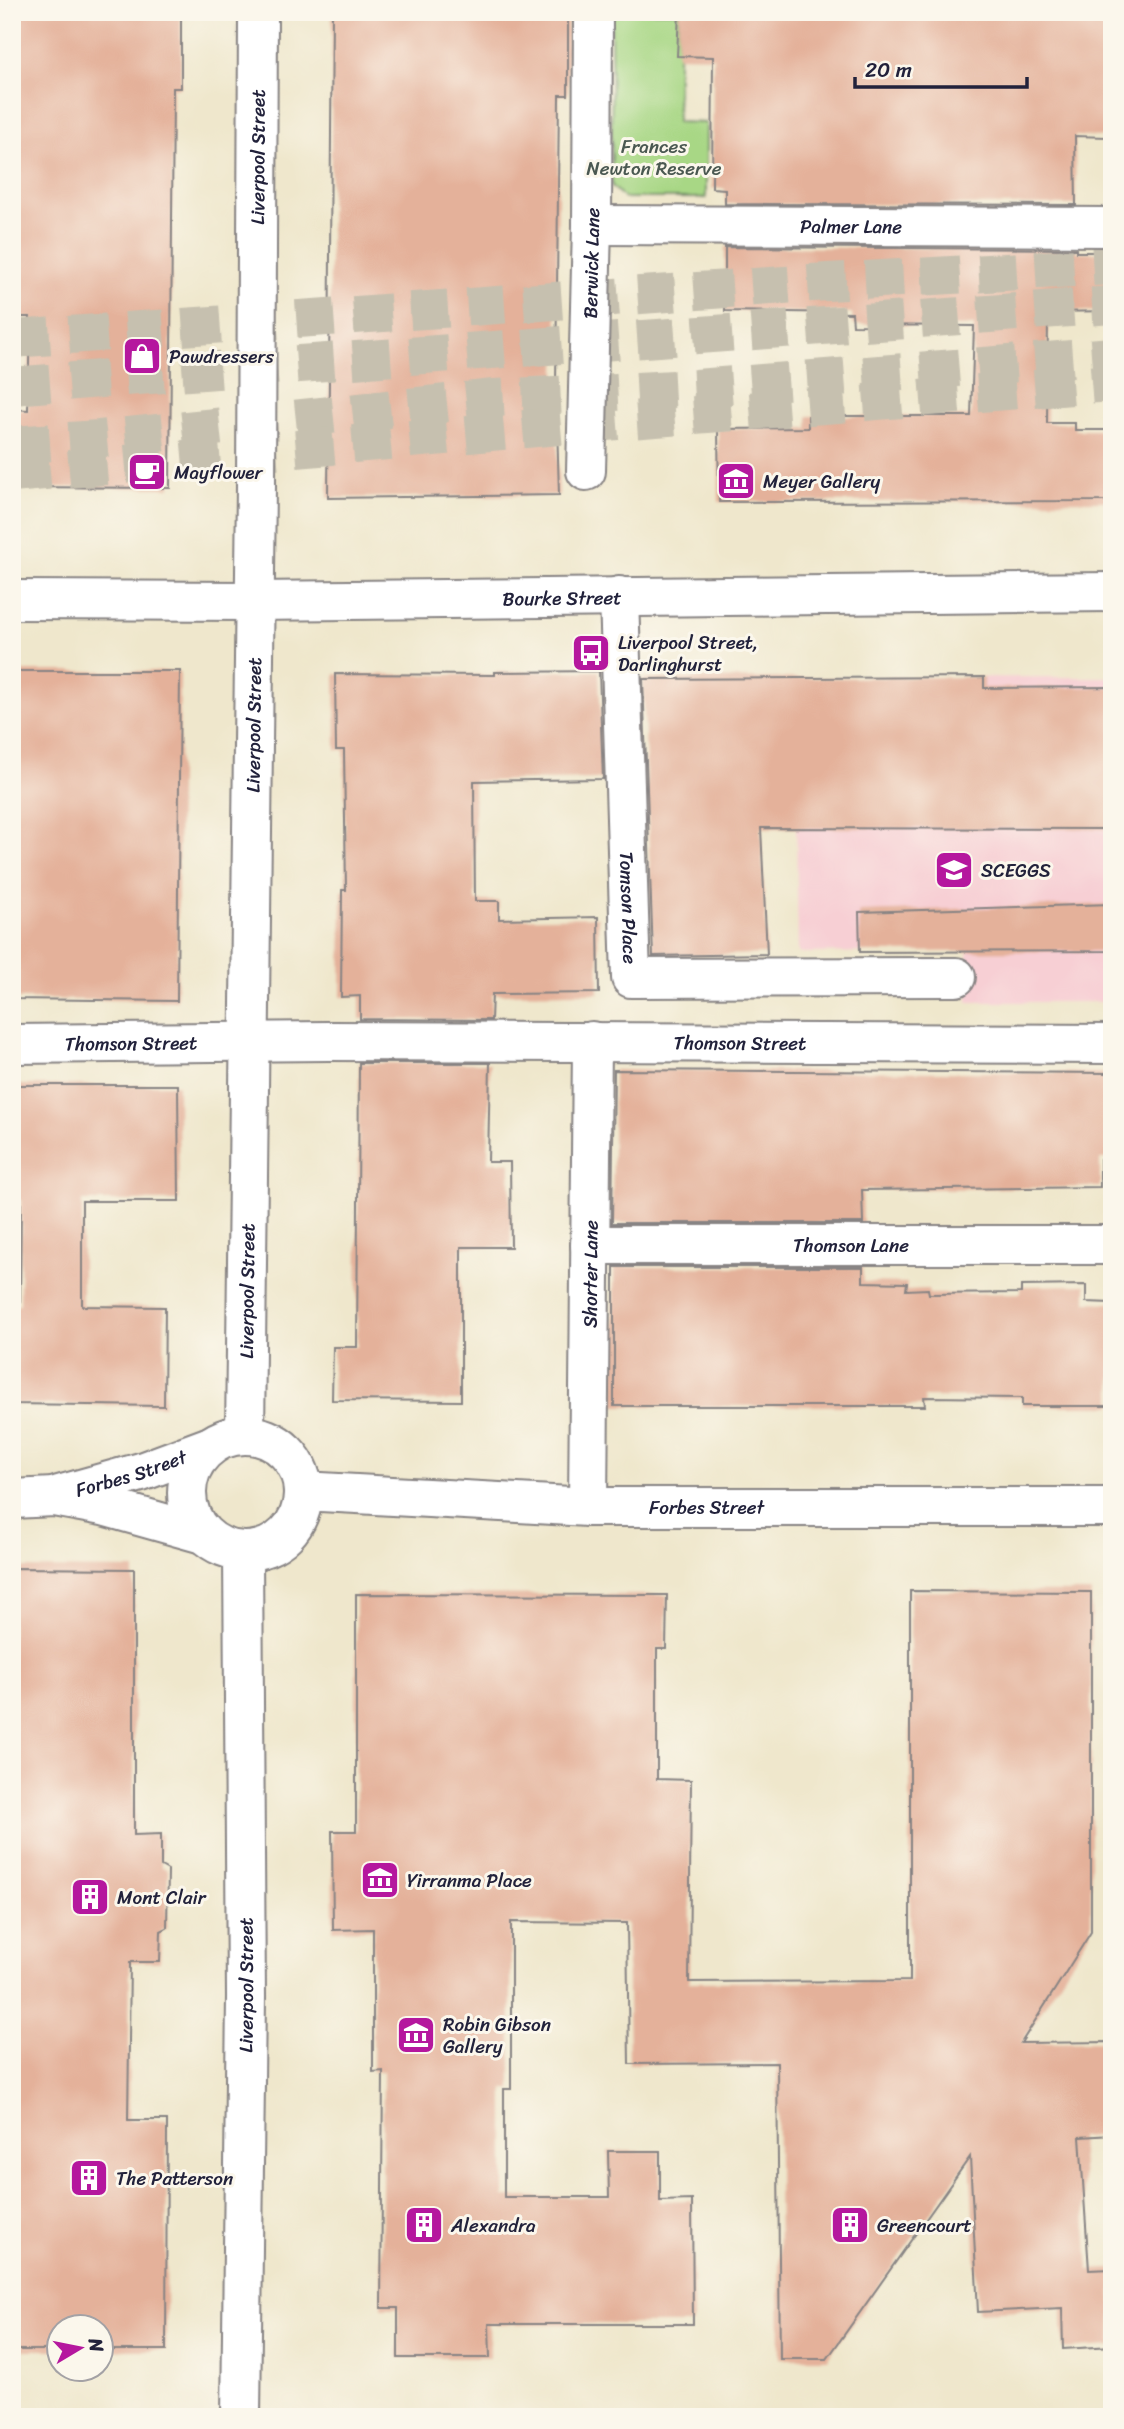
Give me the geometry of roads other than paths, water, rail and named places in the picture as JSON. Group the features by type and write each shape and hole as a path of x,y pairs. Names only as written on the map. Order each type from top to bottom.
{"street":[{"name":"Liverpool Street","path":"245,1435 256,486 258,12"},
{"name":"Berwick Lane","path":"586,471 592,225 593,12"},
{"name":"Palmer Lane","path":"592,225 1112,227"},
{"name":"Bourke Street","path":"12,600 253,601 1112,592"},
{"name":"Tomson Place","path":"619,596 631,978 956,977"},
{"name":"Thomson Street","path":"12,1044 249,1041 1112,1044"},
{"name":"Shorter Lane","path":"589,1507 592,1041"},
{"name":"Thomson Lane","path":"590,1245 1112,1245"},
{"path":"245,1435 267,1439 285,1451 298,1469 303,1491 299,1514 286,1534 267,1548 243,1552 221,1547 202,1534 192,1518 187,1499 188,1480 195,1462 208,1447 226,1438 245,1435"},
{"name":"Forbes Street","path":"54,1497 141,1472 208,1447"},
{"name":"Forbes Street","path":"303,1491 589,1507 1112,1507"},
{"name":"Forbes Street","path":"12,1499 54,1497 103,1506 202,1534"},
{"name":"Liverpool Street","path":"241,2417 246,1997 243,1552"}],"tunnel":[{"path":"12,339 827,282 1112,266"},
{"path":"12,386 1112,305"},
{"path":"12,445 99,439 494,398 696,388 1112,356"},
{"path":"12,474 617,421 1112,383"}],"place":[{"name":"Pawdressers","path":"142,356"},
{"name":"Mayflower","path":"147,472"},
{"name":"Meyer Gallery","path":"736,481"},
{"name":"Liverpool Street, Darlinghurst","path":"591,653"},
{"name":"SCEGGS","path":"954,870"},
{"name":"Yirranma Place","path":"380,1880"},
{"name":"Mont Clair","path":"90,1897"},
{"name":"Robin Gibson Gallery","path":"416,2035"},
{"name":"The Patterson","path":"89,2178"},
{"name":"Alexandra","path":"424,2225"},
{"name":"Greencourt","path":"850,2225"}],"park label":[{"name":"Frances Newton Reserve","path":"654,157"}]}
